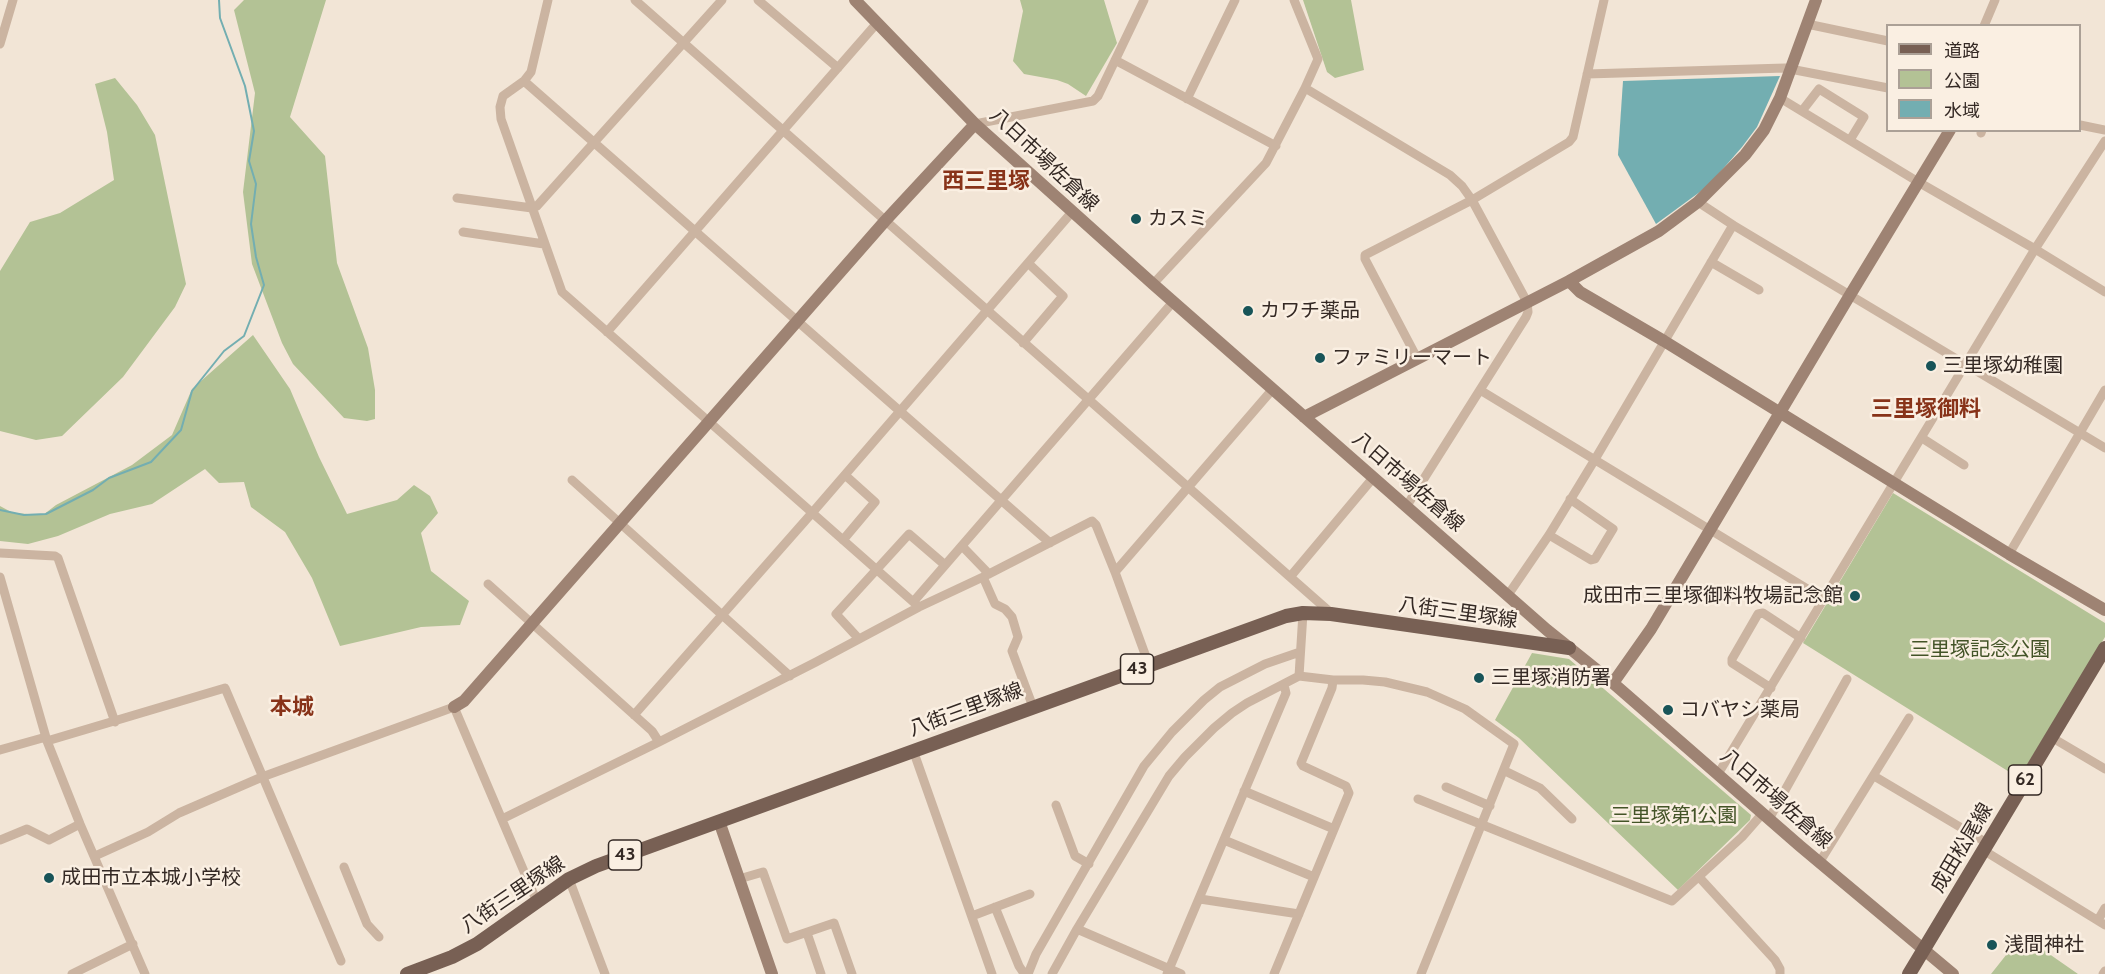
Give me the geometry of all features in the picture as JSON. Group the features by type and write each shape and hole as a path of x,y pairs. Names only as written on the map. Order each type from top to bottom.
{"main road":[{"name":"八街三里塚線","path":"407,974 462,952 492,934 569,879 596,866 1272,620 1303,613 1331,614 1569,648"},
{"name":"成田松尾線","path":"1924,950 2050,736 2105,648"},
{"name":"62","path":"1909,974 1924,950"}],"street":[{"path":"0,44 13,0"},
{"path":"548,0 531,72 524,81 503,96 500,107 501,119 562,292 916,604"},
{"path":"635,0 1331,614"},
{"path":"457,198 532,208 537,206 722,0"},
{"path":"758,0 838,68"},
{"name":"八日市場佐倉線","path":"855,0 975,124 1272,390 1819,863 1953,974"},
{"path":"95,856 148,832 178,813 262,777 454,707 464,701 797,320 975,124 1093,101 1098,96 1144,0"},
{"path":"1187,99 1235,0"},
{"path":"1153,284 1266,163 1318,62 1294,0"},
{"path":"1417,358 1365,259 1365,255 1472,200 1574,137 1604,0"},
{"path":"1304,417 1569,281 1659,231 1698,202 1754,144 1772,116 1792,69 1816,0"},
{"path":"1985,24 1995,0"},
{"path":"607,332 877,23"},
{"path":"1807,24 1886,41"},
{"path":"1115,60 1276,146"},
{"path":"1587,74 1792,69 1886,88"},
{"path":"524,81 1050,543"},
{"path":"1305,88 1449,175 1462,186 1472,200 1527,302 1526,317 1406,507"},
{"path":"1802,111 1819,89 1864,117 1850,140"},
{"path":"1780,98 2105,292"},
{"path":"2081,125 2105,130"},
{"path":"1613,683 1651,629 1949,132"},
{"path":"1718,774 2035,249 2105,141"},
{"path":"1698,202 2105,448"},
{"path":"634,715 1072,212"},
{"path":"1508,595 1549,535 1594,461 1733,225"},
{"path":"463,232 544,244"},
{"path":"1711,261 1760,290"},
{"path":"1023,342 1063,296 1028,263"},
{"path":"1569,281 1580,292 1664,341 2008,554 2105,610"},
{"path":"916,604 945,565 1173,302"},
{"path":"1115,572 1272,390"},
{"path":"1480,390 1824,599"},
{"path":"2008,554 2105,390"},
{"path":"1922,438 1965,465"},
{"path":"843,540 874,502 845,475"},
{"path":"1290,577 1373,478"},
{"path":"572,480 790,675"},
{"path":"1549,535 1591,560 1595,559 1613,529 1570,499"},
{"path":"502,819 790,675 859,639 916,604 986,575 1092,521 1096,525 1115,572 1149,665"},
{"path":"859,639 836,614 909,534 945,565"},
{"path":"962,546 986,575 995,604 1005,609 1012,617 1018,637 1012,651 1033,707"},
{"path":"0,553 58,558 115,722"},
{"path":"0,577 47,739 80,824 145,974"},
{"path":"488,584 652,731 659,742"},
{"path":"1299,676 1303,613"},
{"path":"1771,688 1732,663 1732,659 1758,614 1763,613 1801,638"},
{"path":"995,907 1018,966 1028,974 1036,954 1144,766 1172,732 1220,687 1265,664 1300,652"},
{"path":"1053,974 1077,929 1169,777 1185,757 1232,713 1299,676 1385,682 1427,692 1450,700 1471,712 1512,741 1515,747 1421,974"},
{"path":"1418,799 1672,901 1766,816 1847,679"},
{"path":"1274,974 1348,793 1346,786 1303,766 1301,762 1332,688 1333,680"},
{"path":"1168,972 1286,693 1284,685"},
{"path":"0,750 115,722 225,688 341,961"},
{"path":"454,707 537,902"},
{"path":"1819,863 1909,718"},
{"path":"2050,736 2105,769"},
{"path":"913,750 992,974"},
{"path":"1505,771 1540,788 1572,819"},
{"path":"1874,776 2101,923 2105,908"},
{"path":"1446,787 1490,806"},
{"path":"1244,791 1334,829"},
{"path":"1056,805 1075,856 1089,864"},
{"path":"719,821 772,974"},
{"path":"0,840 27,829 49,840 80,824"},
{"path":"1224,840 1314,877"},
{"path":"344,867 367,924 379,937"},
{"path":"739,879 763,872 787,939 834,923 852,974"},
{"path":"1700,877 1775,960 1780,974"},
{"path":"569,879 605,974"},
{"path":"972,916 1030,894"},
{"path":"1200,900 1299,914"},
{"path":"1077,929 1168,972 1181,974"},
{"path":"807,933 821,974"},
{"path":"72,974 132,944"}],"green space":[{"path":"244,0 326,0 290,117 325,156 337,263 368,348 375,390 375,419 367,421 344,418 293,364 282,343 252,264 243,192 255,93 234,10"},
{"path":"1020,0 1104,0 1117,43 1086,96 1068,84 1057,80 1024,74 1013,61 1023,11"},
{"path":"1303,0 1351,0 1364,70 1335,78 1327,72"},
{"path":"115,78 137,105 155,135 186,284 175,307 123,377 62,436 36,440 0,431 0,271 30,222 60,213 114,180 107,132 95,84"},
{"path":"253,335 290,389 319,457 347,514 397,500 414,485 430,496 438,513 421,533 431,571 469,601 460,625 421,627 340,646 312,578 285,532 251,507 244,482 219,483 205,469 152,504 110,514 58,536 28,544 0,541 0,506 13,513 43,515 56,505 132,465 172,435 192,389"},
{"name":"三里塚記念公園","path":"1893,493 2105,623 2105,637 2019,778 1803,643"},
{"name":"三里塚第1公園","path":"1532,653 1569,659 1751,815 1750,820 1678,890 1519,738 1495,720"},
{"path":"2022,935 2078,974 1991,974"}],"water":[{"path":"1780,76 1757,127 1742,147 1708,186 1656,224 1618,155 1623,81"}],"waterway":[{"path":"0,510 24,515 46,514 93,490 109,478 151,462 181,430 192,391 224,351 244,336 264,285 256,257 251,224 256,184 249,161 254,131 245,86 220,18 219,0"}],"place":[{"name":"カスミ","path":"1136,219"},
{"name":"カワチ薬品","path":"1248,311"},
{"name":"ファミリーマート","path":"1320,358"},
{"name":"三里塚幼稚園","path":"1931,366"},
{"name":"成田市三里塚御料牧場記念館","path":"1855,596"},
{"name":"三里塚消防署","path":"1479,678"},
{"name":"コバヤシ薬局","path":"1668,710"},
{"name":"成田市立本城小学校","path":"49,878"},
{"name":"浅間神社","path":"1992,945"}],"district":[{"name":"西三里塚","path":"986,182"},
{"name":"三里塚御料","path":"1926,410"},
{"name":"本城","path":"292,708"}]}
